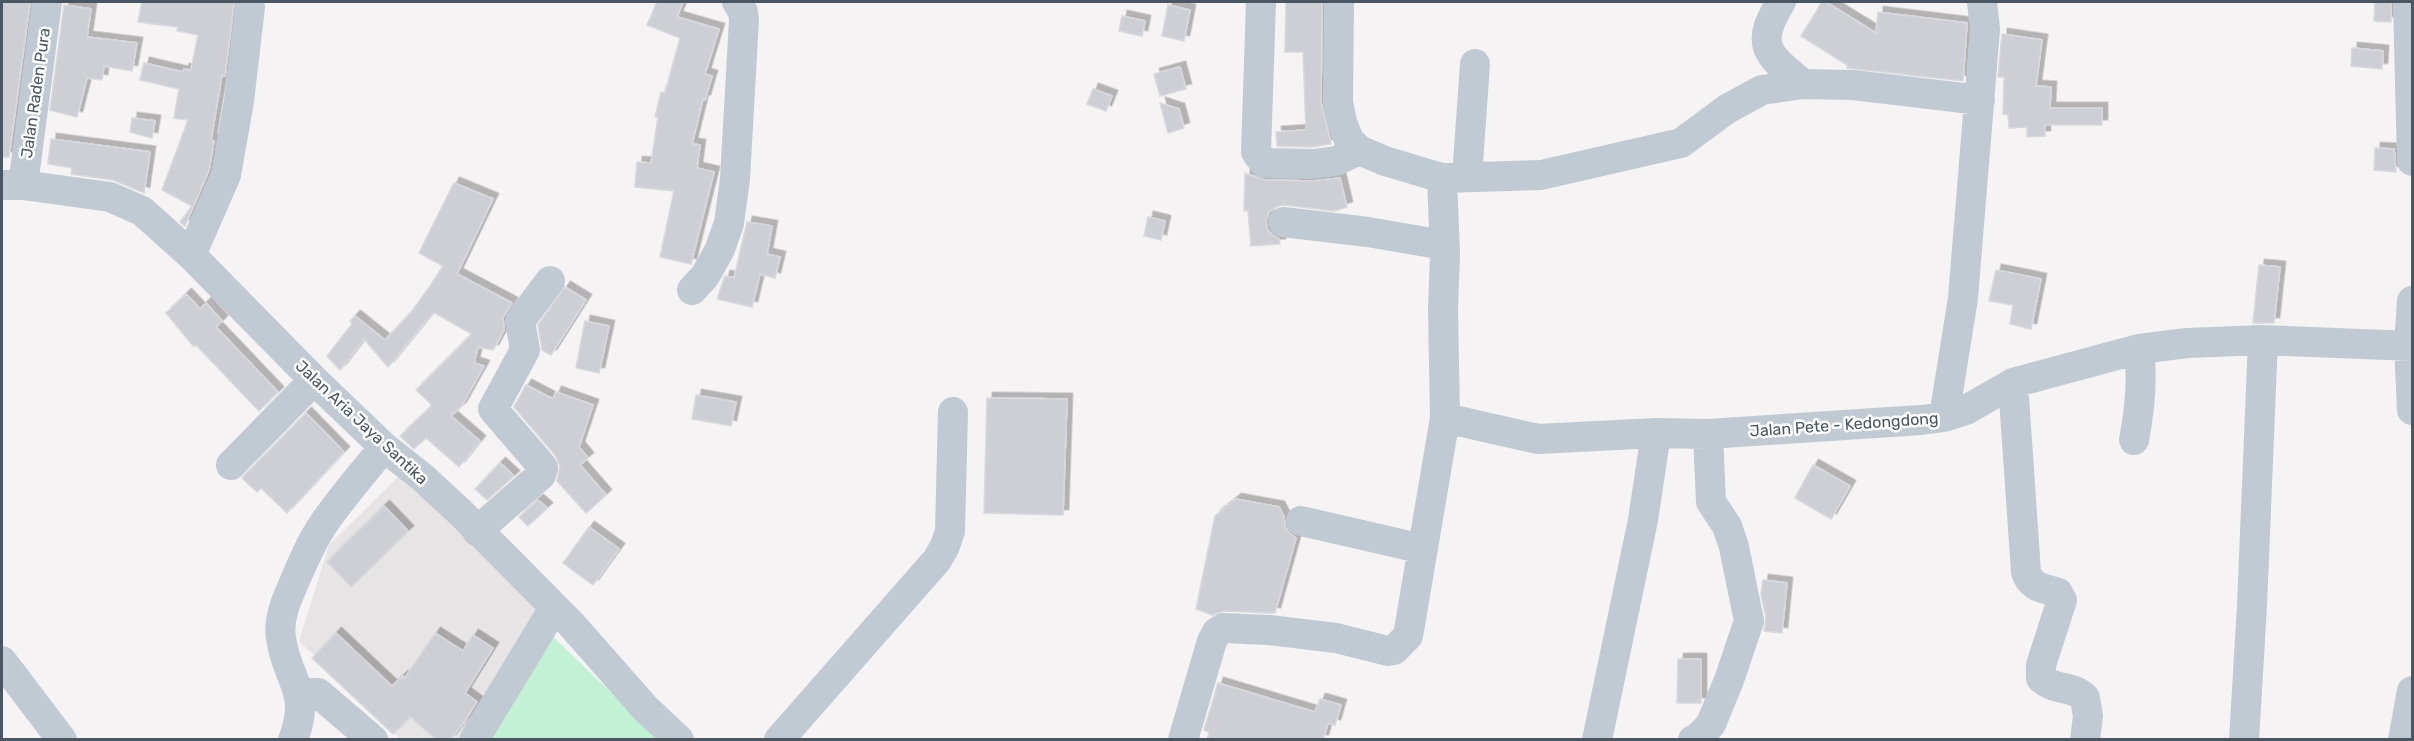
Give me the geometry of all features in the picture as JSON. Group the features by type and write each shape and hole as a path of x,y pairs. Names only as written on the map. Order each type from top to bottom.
{"street":[{"name":"Jalan Raden Pura","path":"12,185 47,2"},
{"path":"1261,2 1256,152 1264,163 1313,164 1335,161 1359,150"},
{"path":"1339,2 1338,102 1349,141 1359,150 1384,161 1454,177 1541,175 1681,143 1727,109 1762,90 1803,84 1853,85 1980,99"},
{"path":"1781,2 1766,30 1766,41 1775,58 1803,84"},
{"path":"1944,417 1963,298 1985,29 1982,2"},
{"path":"2408,2 2412,145"},
{"path":"692,290 705,276 715,258 729,223 735,179 744,20 740,3"},
{"path":"191,255 226,175 239,101 250,7"},
{"path":"1183,740 1212,641 1217,632 1223,628 1269,630 1336,638 1388,651 1394,650 1408,636 1445,418 1444,245 1475,64"},
{"name":"Jalan Aria Jaya Santika","path":"12,185 110,197 142,211 191,255 314,380 384,447 422,477 477,531 586,640 645,708 679,740"},
{"path":"1283,222 1368,232 1444,245"},
{"path":"477,531 541,475 543,468 493,409 525,350 520,321 550,280"},
{"path":"2412,301 2412,410"},
{"path":"2244,740 2263,340"},
{"name":"Jalan Pete - Kedongdong","path":"1445,418 1538,439 1656,433 1708,434 1944,417 1966,410 2013,383 2139,349 2187,343 2263,340 2411,346"},
{"path":"2134,440 2141,404 2142,374 2139,349"},
{"path":"231,465 314,380"},
{"path":"2013,383 2026,572 2028,580 2034,585 2058,593 2062,600 2041,665 2041,678 2053,687 2077,692 2085,698 2088,716 2085,740"},
{"path":"779,740 937,560 945,546 951,531 953,412"},
{"path":"1597,740 1642,520 1656,433"},
{"path":"1693,740 1697,739 1711,724 1749,621 1734,547 1727,526 1711,502 1708,434"},
{"path":"293,740 301,710 300,693 284,651 281,637 282,614 303,561 324,524 384,447"},
{"path":"1301,521 1423,549"},
{"path":"474,740 554,608"},
{"path":"2,662 62,740"},
{"path":"2403,740 2412,691"},
{"path":"300,693 318,693 373,740"}],"shaded area":[{"path":"406,469 544,604 457,739 400,739 299,641 329,545"}],"green space":[{"path":"542,626 659,739 467,740"}],"building":[{"path":"2,2 30,2 9,157 2,157"},
{"path":"142,2 234,2 225,76 222,75 211,140 214,141 209,170 185,226 180,222 192,206 162,190 188,120 174,118 179,89 140,80 144,63 183,72 184,69 191,70 198,35 177,31 178,27 138,22"},
{"path":"657,2 683,2 677,17 719,29 705,74 712,76 705,100 703,99 692,144 700,145 697,168 714,172 691,264 660,257 674,191 635,187 637,162 651,163 658,117 655,117 661,92 665,93 680,38 647,25"},
{"path":"1286,2 1322,2 1321,102 1331,144 1312,147 1277,146 1276,132 1306,130 1303,52 1285,52"},
{"path":"1822,2 1826,2 1876,33 1878,12 1967,23 1963,81 1847,68 1847,65 1801,36"},
{"path":"2375,2 2391,2 2391,22 2374,21"},
{"path":"64,5 91,9 87,37 137,43 132,71 104,66 102,80 87,78 77,117 50,110"},
{"path":"1168,5 1190,10 1184,41 1162,36"},
{"path":"1122,16 1145,21 1142,36 1119,31"},
{"path":"2002,34 2042,40 2036,86 2051,87 2050,108 2102,108 2102,125 2045,125 2045,136 2027,137 2027,127 2009,128 2008,115 2003,114 2004,77 1998,77"},
{"path":"2352,48 2383,51 2382,69 2351,66"},
{"path":"1180,67 1186,89 1160,96 1154,74"},
{"path":"1093,89 1112,96 1106,111 1087,104"},
{"path":"1160,103 1179,109 1184,128 1168,133"},
{"path":"132,118 155,121 152,138 130,132"},
{"path":"51,139 150,152 144,193 113,180 71,174 72,168 48,164"},
{"path":"2375,148 2394,149 2396,172 2374,170"},
{"path":"1245,173 1264,180 1313,181 1340,178 1347,207 1334,211 1277,206 1269,212 1266,221 1267,229 1279,239 1280,244 1251,246 1248,211 1244,211"},
{"path":"454,183 493,199 457,274 512,303 503,317 504,330 493,350 478,347 474,363 484,366 461,407 451,416 480,441 459,467 426,438 414,449 400,436 431,407 431,404 416,390 472,334 433,312 388,367 364,339 340,370 327,356 352,324 350,321 355,316 385,340 412,311 443,266 419,253"},
{"path":"1148,217 1165,221 1161,240 1144,236"},
{"path":"747,222 772,226 767,254 780,257 775,278 760,274 752,307 717,299 725,276 734,278"},
{"path":"2259,265 2280,267 2274,323 2253,323"},
{"path":"1996,270 2041,279 2031,329 2010,324 2013,305 1989,301"},
{"path":"565,287 586,300 551,355 542,350 538,325"},
{"path":"186,294 200,309 206,303 222,321 216,327 278,392 259,411 196,345 194,347 166,313"},
{"path":"585,321 609,326 599,373 576,368"},
{"path":"526,385 553,399 556,392 593,405 579,447 588,458 580,465 606,495 586,513 557,481 560,466 555,455 514,407"},
{"path":"696,395 736,402 731,426 692,419"},
{"path":"987,398 1067,399 1063,515 984,513"},
{"path":"306,413 344,452 287,513 261,488 257,492 242,478"},
{"path":"500,463 514,476 487,500 475,489"},
{"path":"1813,465 1850,486 1831,519 1795,498"},
{"path":"1236,499 1279,507 1284,517 1285,527 1296,538 1275,613 1224,611 1212,615 1196,609 1215,516"},
{"path":"538,500 547,508 528,526 519,517"},
{"path":"384,506 408,531 351,587 327,562"},
{"path":"589,527 619,549 593,585 563,563"},
{"path":"1763,580 1787,583 1782,633 1764,631 1766,618 1761,594"},
{"path":"336,633 392,686 403,676 405,678 435,633 463,651 473,635 493,648 465,693 477,702 450,740 437,740 410,717 393,734 312,658"},
{"path":"1678,659 1701,659 1701,703 1677,703"},
{"path":"1218,683 1315,712 1320,699 1341,705 1335,725 1328,723 1323,740 1207,740 1209,732 1204,730"}]}
